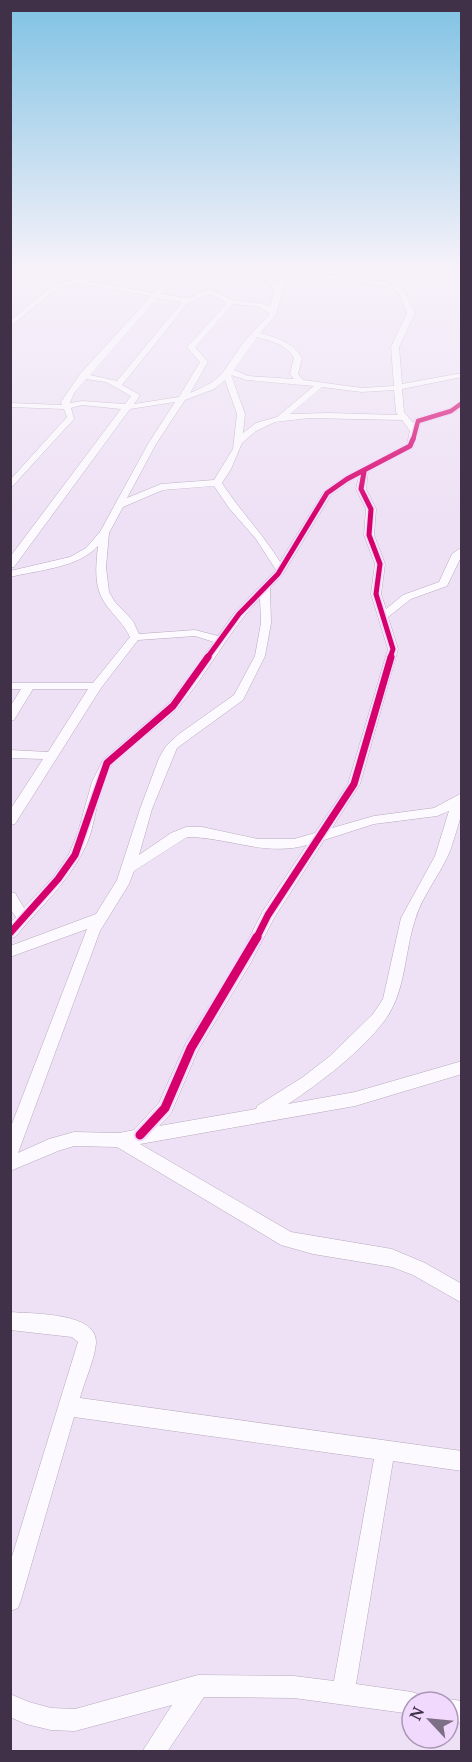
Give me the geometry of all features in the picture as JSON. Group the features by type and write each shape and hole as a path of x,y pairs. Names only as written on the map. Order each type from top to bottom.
{"street":[{"path":"10,486 71,417 65,399 105,352"},
{"path":"117,386 144,352"},
{"path":"10,574 82,555 104,533 152,444 204,362 196,352"},
{"path":"10,405 54,408 82,403 127,407 181,399 211,387 228,373 242,352"},
{"path":"295,352 298,358 294,374 301,382"},
{"path":"396,352 399,406 404,418 415,432"},
{"path":"228,373 242,377 362,390 399,388 462,375"},
{"path":"217,483 227,469 237,443 241,414 228,373"},
{"path":"10,565 136,393 101,378 83,376"},
{"path":"279,419 319,386"},
{"path":"10,933 70,863 81,842 100,775 107,763 173,706 239,614 280,569 299,542 322,499 339,483 410,446 414,441 418,421 451,411 462,403"},
{"path":"237,443 257,427 279,419 328,416 404,418"},
{"path":"140,1135 165,1108 204,1023 245,960 268,915 354,784 392,655 375,587 380,564 368,530 370,505 361,489 364,472"},
{"path":"119,505 161,487 217,483"},
{"path":"217,483 232,506 260,537 280,569"},
{"path":"104,533 102,579 104,593 108,602 130,622 135,637"},
{"path":"383,616 407,597 443,584 448,579 454,559 462,550"},
{"path":"10,1152 87,946 129,868 146,808 172,746 225,708 238,697 246,685 265,642 265,587"},
{"path":"10,821 96,686 135,637 195,633 220,640"},
{"path":"10,686 96,686"},
{"path":"10,717 30,686"},
{"path":"10,754 53,756"},
{"path":"129,868 176,836 186,832 202,832 276,845 318,839 374,820 437,812 460,799"},
{"path":"256,1116 309,1082 335,1061 378,1018 390,1000 408,918 442,856 460,799"},
{"path":"10,897 23,917"},
{"path":"10,952 101,918"},
{"path":"10,1164 55,1144 74,1139 119,1140 354,1099 462,1067"},
{"path":"119,1140 287,1239 306,1245 392,1258 419,1269 462,1294"},
{"path":"10,1321 75,1328 84,1334 87,1342 10,1600"},
{"path":"68,1406 462,1461"},
{"path":"343,1692 385,1451"},
{"path":"153,1752 198,1686"},
{"path":"10,1705 26,1713 51,1719 75,1720 198,1686 294,1687 400,1701"}],"cycle path":[{"path":"10,933 58,879 75,855 81,842 98,782 107,763 173,706 239,614 278,574 327,493 347,479 410,446 418,421 451,411 462,403"},
{"path":"140,1135 165,1108 191,1048 245,960 268,915 354,784 360,767 393,649 376,594 380,564 369,535 371,509 361,489 364,472"}]}
